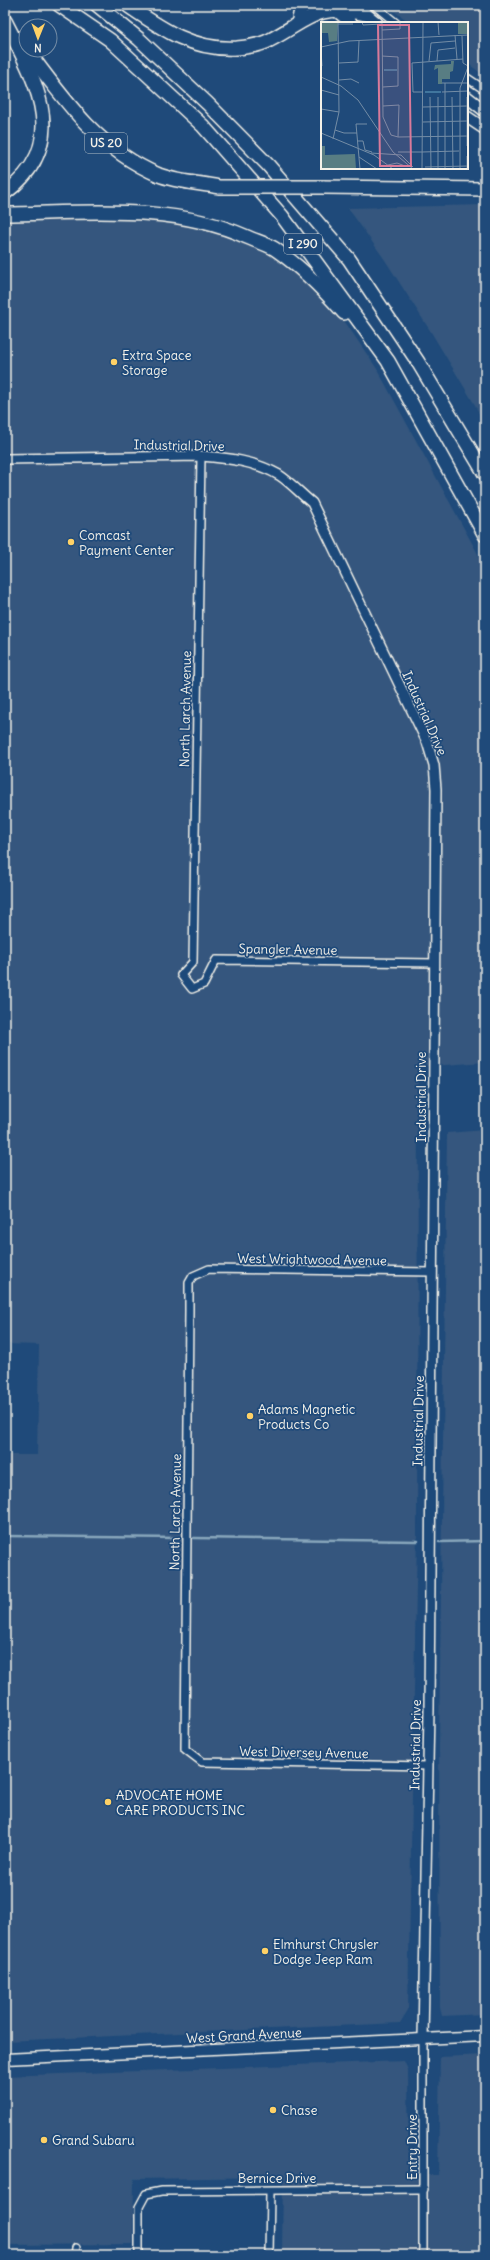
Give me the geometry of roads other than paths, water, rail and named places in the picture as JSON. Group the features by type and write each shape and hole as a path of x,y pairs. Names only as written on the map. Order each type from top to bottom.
{"highway":[{"name":"I 290","path":"59,5 110,40 203,126 282,216 388,361 485,536"},
{"name":"I 290","path":"97,5 139,39 208,104 268,165 349,259 418,362 485,474"},
{"path":"127,5 165,32 191,43 220,49 246,47 269,41 317,12 332,7 370,9"},
{"path":"5,20 36,84 42,105 44,124 41,146 32,165 17,184 5,193"},
{"name":"US 20","path":"5,20 18,38"},
{"name":"US 20","path":"33,58 80,119 107,144 134,162 160,175 219,187 485,189"},
{"path":"5,214 130,212 200,220 226,228 274,249 317,283 388,361"}],"main road":[{"path":"297,24 302,5"},
{"path":"355,5 370,9 376,22"},
{"path":"332,7 350,22"},
{"path":"468,98 485,111"},
{"path":"468,118 485,129"},
{"name":"West Grand Avenue","path":"5,2059 485,2036"}],"street":[{"path":"370,9 394,22"},
{"path":"468,79 485,90"},
{"name":"Industrial Drive","path":"5,459 201,456 228,458 250,462 279,475 312,503 427,742 434,765 436,783 435,963 428,1766 423,2039"},
{"name":"North Larch Avenue","path":"193,962 201,456"},
{"name":"Spangler Avenue","path":"193,962 180,975 192,989 204,984 216,960 435,963"},
{"name":"West Wrightwood Avenue","path":"193,1276 209,1269 432,1272"},
{"name":"North Larch Avenue","path":"185,1749 189,1283 193,1276"},
{"name":"West Diversey Avenue","path":"185,1749 202,1762 428,1766"},
{"name":"Entry Drive","path":"423,2039 424,2255"},
{"name":"Bernice Drive","path":"139,2255 139,2207 146,2194 161,2190 270,2191 424,2189"},
{"path":"269,2255 270,2191"}],"waterway":[{"path":"5,1536 181,1538"},
{"path":"194,1538 418,1541"},
{"path":"439,1542 485,1541"}],"place":[{"name":"Extra Space Storage","path":"114,362"},
{"name":"Comcast Payment Center","path":"71,542"},
{"name":"Adams Magnetic Products Co","path":"250,1416"},
{"name":"ADVOCATE HOME CARE PRODUCTS INC","path":"108,1802"},
{"name":"Elmhurst Chrysler Dodge Jeep Ram","path":"265,1951"},
{"name":"Chase","path":"273,2110"},
{"name":"Grand Subaru","path":"44,2140"}]}
